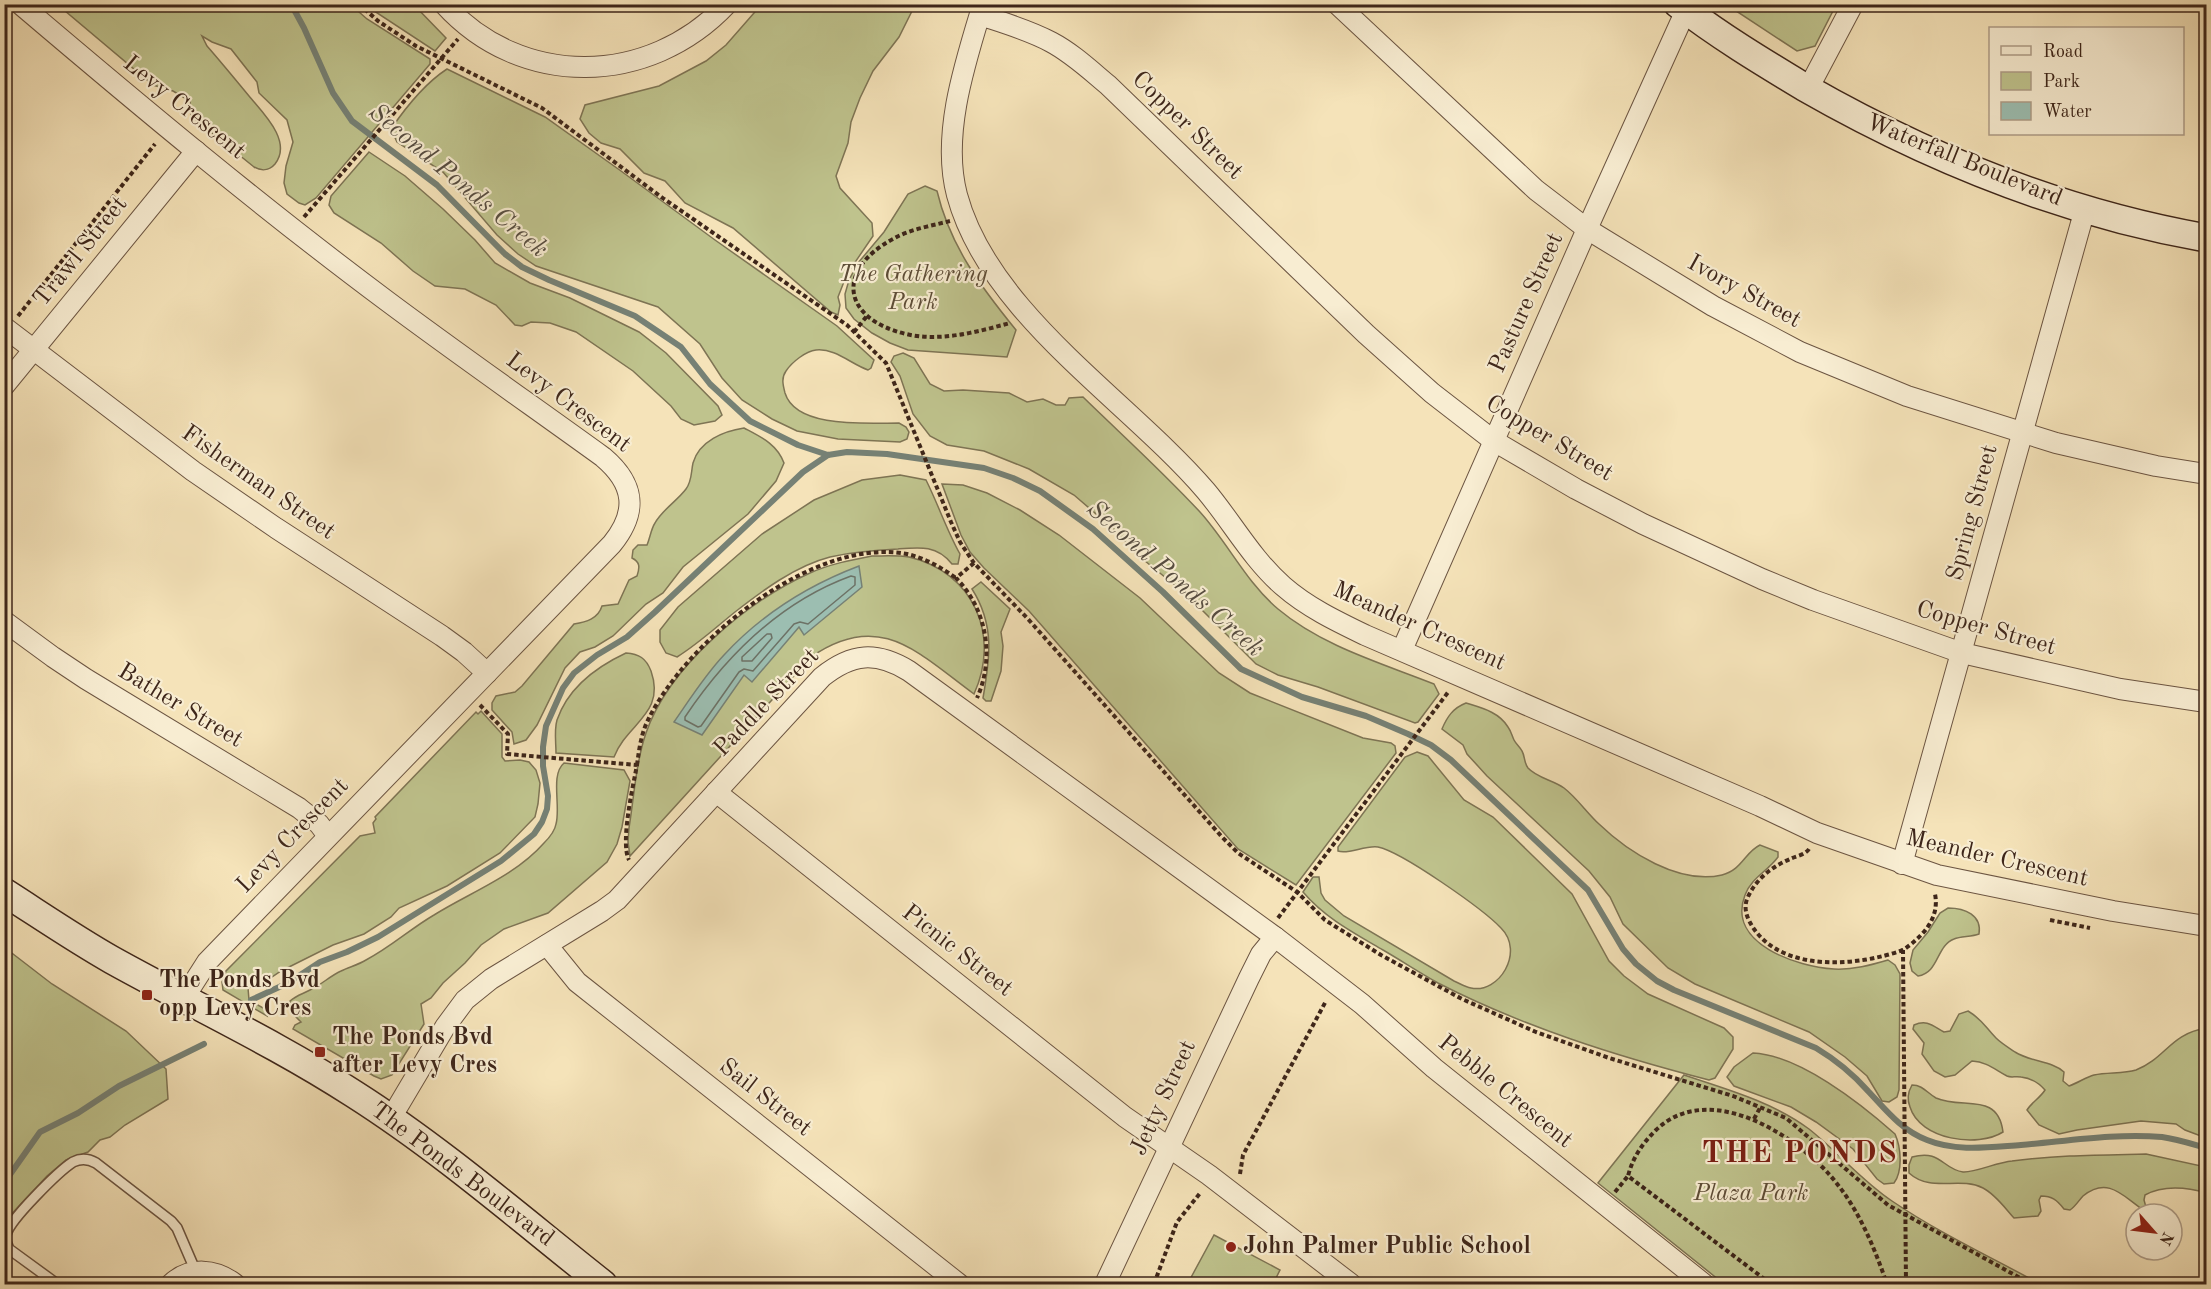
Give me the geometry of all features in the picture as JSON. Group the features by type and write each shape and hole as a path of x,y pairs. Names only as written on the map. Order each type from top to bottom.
{"street":[{"name":"Levy Crescent","path":"20,4 196,151 295,230 394,306 603,457 615,467 629,491 630,504 625,526 620,535 207,962 184,998"},
{"path":"444,4 478,35 516,55 553,65 593,68 630,61 668,48 703,27 727,4"},
{"name":"Ivory Street","path":"1338,4 1536,190 1587,229 1713,306 1800,352 1907,396 2021,433 2145,463 2206,474"},
{"path":"1808,89 1852,4"},
{"name":"Pasture Street","path":"1402,650 1682,7"},
{"name":"Waterfall Boulevard","path":"1682,7 1752,57 1869,123 1937,155 2000,181 2085,209 2206,238"},
{"name":"Meander Crescent","path":"982,10 960,87 952,127 952,166 957,195 972,238 1024,311 1206,491 1259,561 1284,586 1336,621 1718,787 1817,833 1937,875 2114,911 2206,926"},
{"name":"Copper Street","path":"982,10 1051,42 1077,59 1108,85 1366,333 1432,393 1494,441 1576,489 1643,524 1762,579 1813,600 1962,653 2120,689 2206,702"},
{"name":"Trawl Street","path":"4,386 196,151"},
{"name":"Spring Street","path":"1902,864 2085,209"},
{"name":"Fisherman Street","path":"10,323 34,350 193,471 442,636 487,673"},
{"name":"Bather Street","path":"4,621 86,679 298,808 319,824 328,836"},
{"name":"Paddle Street","path":"390,1118 445,1027 465,1000 491,979 617,900 822,677 844,662 856,658 884,659 909,671 1276,928"},
{"name":"Picnic Street","path":"716,792 1125,1117 1169,1147"},
{"name":"The Ponds Boulevard","path":"4,892 89,946 319,1072 390,1118 603,1284"},
{"name":"Jetty Street","path":"1105,1284 1257,961 1276,928"},
{"name":"Pebble Crescent","path":"1276,928 1434,1068 1704,1284"},
{"name":"Sail Street","path":"547,945 577,982 959,1284"},
{"path":"1169,1147 1351,1284"},
{"path":"171,1284 185,1275 206,1271 219,1274 235,1284"}],"lane":[{"path":"57,1284 9,1249 5,1241 6,1234 10,1224 51,1180 74,1162 81,1160 96,1163 171,1221 177,1228 196,1272"}],"path":[{"path":"358,4 396,33 542,108 664,199 855,332 886,363 951,522 960,542 974,563 1028,619 1222,837 1238,853 1297,892 1325,920 1425,980 1536,1032 1609,1058 1704,1086 1761,1106 1786,1118 1888,1205 2030,1284"},
{"path":"295,230 306,213 460,36"},
{"path":"10,323 155,144"},
{"path":"965,218 908,232 891,240 870,258 855,278 852,289 854,299 860,310 867,316 885,328 908,335 956,335 1014,322"},
{"path":"855,332 867,316"},
{"path":"630,861 625,847 637,765 647,721 675,676 723,627 759,598 787,581 817,567 873,554 907,554 933,564 956,578 972,596 984,627 986,642 984,670 977,699"},
{"path":"956,578 974,563"},
{"path":"1276,928 1297,892 1446,695"},
{"path":"477,703 490,713 508,734 507,753 637,765"},
{"path":"1817,833 1806,853 1776,866 1761,878 1751,890 1746,903 1745,909 1749,921 1758,934 1784,952 1827,963 1881,957 1903,950 1920,937 1931,921 1936,906 1935,893"},
{"path":"1903,950 1906,1284"},
{"path":"1240,1174 1243,1155 1326,1001"},
{"path":"1754,1119 1761,1106"},
{"path":"1770,1284 1628,1176 1633,1159 1659,1127 1680,1115 1712,1110 1754,1119 1800,1147 1828,1173 1860,1218 1875,1249 1887,1284"},
{"path":"1154,1284 1177,1222 1201,1192"},
{"path":"1956,1284 1990,1284"}],"green space":[{"path":"58,5 351,5 367,19 430,59 430,64 316,198 305,205 287,194 284,183 293,142 287,120 259,93 257,82 231,49 202,36 207,46 274,127 280,146 280,155 275,164 268,169 262,170 254,167 191,116 190,101 173,91 153,85"},
{"path":"365,5 414,5 446,38 435,51"},
{"path":"761,5 915,5 899,37 873,71 860,98 836,176 840,188 872,223 873,236 847,274 838,297 840,305 838,315 831,312 733,228 685,203 665,181 644,173 620,149 601,143 589,133 580,119 585,105 659,86 706,61 726,45"},
{"path":"1727,5 1836,5 1815,46 1797,51"},
{"path":"447,69 545,117 837,326 874,360 868,370 830,351 816,350 804,355 792,364 783,376 785,393 792,405 803,413 834,422 899,423 909,432 907,439 900,442 838,439 797,431 772,419 742,400 722,378 700,344 658,307 536,266 518,254 497,235 443,172 397,142 391,129 416,96"},
{"path":"369,152 405,176 443,209 495,263 530,283 570,298 639,332 666,353 718,406 722,415 715,421 694,425 681,419 671,406 633,371 576,332 550,323 531,322 522,326 515,325 496,305 465,289 435,286 413,271 381,243 334,213 329,205 331,196"},
{"name":"The Gathering Park","path":"925,186 937,191 958,248 979,282 1016,330 1007,357 908,350 872,333 854,319 846,308 845,294 858,263 884,232 908,194"},
{"path":"903,353 914,358 930,384 944,391 1009,393 1027,402 1043,399 1056,405 1065,405 1069,398 1083,397 1200,512 1256,587 1278,609 1295,622 1333,643 1434,684 1439,694 1415,723 1318,687 1278,675 1256,664 1187,595 1134,552 1117,532 1074,495 1029,469 984,451 947,445 930,436 913,414 900,376 891,362 894,356"},
{"path":"744,428 768,442 781,456 784,463 776,481 748,514 683,567 663,593 646,604 613,636 595,647 580,652 565,668 537,725 526,740 514,744 512,732 492,710 492,703 496,696 515,692 522,686 574,624 595,617 602,606 618,604 629,580 638,573 638,563 632,558 633,550 638,545 647,545 658,518 688,486 696,455 713,438"},
{"path":"900,475 926,480 960,554 958,564 952,564 934,550 921,548 830,557 804,566 780,580 677,657 666,653 660,642 660,630 678,607 762,534 814,500 862,480"},
{"path":"942,484 963,485 987,493 1020,510 1059,535 1140,598 1219,673 1250,693 1363,738 1391,743 1395,746 1396,753 1296,885 1238,849 1029,611 984,568 970,552 961,535"},
{"path":"872,556 909,557 931,565 950,576 965,591 976,609 982,629 984,650 982,672 974,694 935,664 897,642 878,637 858,637 836,643 811,657 630,856 629,828 646,733 657,708 692,660 737,618 786,585 818,570"},
{"path":"981,582 1010,609 1001,632 1003,646 1001,671 991,701 983,698 989,655 987,629 979,602 972,589"},
{"path":"626,653 642,658 651,671 654,686 653,698 643,717 627,735 614,757 556,753 556,724 568,698 594,672"},
{"path":"1466,703 1490,711 1500,718 1522,751 1528,768 1564,788 1611,835 1655,864 1672,871 1706,877 1729,873 1760,845 1778,852 1778,857 1755,879 1745,895 1742,912 1746,927 1755,939 1769,950 1802,963 1834,969 1855,968 1888,960 1895,965 1900,974 1899,1090 1897,1097 1889,1102 1882,1101 1867,1076 1845,1057 1809,1032 1695,984 1668,968 1623,924 1610,897 1589,871 1487,776 1467,754 1463,745 1442,729 1451,713"},
{"path":"481,711 502,734 502,757 505,761 529,762 536,770 540,783 535,817 500,853 447,886 399,908 391,917 364,934 333,945 281,971 263,983 248,988 249,1000 265,1009 267,1016 223,990 222,982 226,971 360,836 375,833 373,823 375,817 476,712 478,714"},
{"path":"1417,752 1428,756 1464,800 1493,817 1572,894 1609,961 1624,976 1648,994 1724,1028 1733,1037 1733,1049 1715,1078 1709,1080 1571,1039 1471,999 1438,983 1351,931 1321,910 1303,892 1313,877 1319,877 1321,893 1325,900 1344,916 1464,986 1481,988 1491,985 1499,978 1506,969 1510,948 1508,938 1492,919 1442,882 1389,851 1373,847 1347,852 1338,851 1338,847 1405,757"},
{"path":"564,763 624,770 630,781 617,844 607,862 548,913 504,929 481,945 431,998 421,1004 424,1024 392,1075 381,1079 374,1076 293,1029 301,1022 290,1011 290,1001 337,973 375,955 434,915 506,874 532,855 548,839 555,826 558,775"},
{"path":"1948,908 1966,911 1975,917 1979,934 1948,942 1930,970 1918,976 1912,971 1910,963 1913,950 1940,913"},
{"path":"4,947 52,984 126,1031 166,1069 168,1099 125,1125 110,1137 100,1140 88,1152 66,1160 47,1176 5,1221"},
{"path":"1968,1011 1981,1021 1998,1040 2015,1052 2059,1068 2064,1072 2063,1081 2069,1086 2094,1075 2136,1070 2155,1059 2184,1035 2206,1028 2206,1138 2176,1124 2141,1121 2059,1134 2039,1125 2027,1110 2045,1090 2034,1081 2009,1077 1986,1064 1972,1061 1955,1075 1945,1077 1934,1071 1922,1054 1924,1043 1913,1029 1914,1025 1926,1023 1944,1032 1950,1031 1959,1014"},
{"path":"1753,1053 1790,1062 1809,1071 1847,1095 1895,1134 1900,1159 1899,1172 1894,1183 1884,1184 1877,1179 1853,1149 1816,1122 1791,1107 1734,1086 1727,1077 1734,1067"},
{"name":"Plaza Park","path":"1684,1075 1749,1097 1780,1111 1809,1129 1870,1185 1910,1213 2040,1284 1724,1284 1598,1183"},
{"path":"1912,1085 1919,1086 1936,1098 1946,1101 1986,1106 2000,1119 2003,1132 1992,1137 1965,1140 1937,1134 1916,1118 1910,1107 1908,1096"},
{"path":"2146,1154 2206,1167 2206,1193 2191,1189 2167,1188 2145,1195 2145,1202 2133,1202 2115,1190 2100,1188 2083,1196 2070,1210 2064,1209 2051,1198 2041,1196 2039,1200 2041,1211 2038,1216 2014,1218 1996,1197 1983,1188 1964,1183 1926,1182 1909,1173 1912,1157 1922,1155 1935,1157 1963,1172 2006,1162 2079,1156"},
{"path":"1214,1235 1280,1270 1273,1284 1188,1283"}],"water":[{"path":"859,566 862,587 804,635 799,627 752,682 744,675 702,735 674,722 698,687 738,640 770,614 804,592"}],"waterway":[{"name":"Second Ponds Creek","path":"291,4 333,93 352,121 437,185 505,254 522,267 635,316 681,347 710,384 750,421 798,445 828,455 847,452 887,454 984,468 1040,491 1093,529 1163,592 1241,669 1302,697 1366,716 1408,734 1431,745 1451,760 1588,890 1623,949 1636,964 1657,981 1816,1048 1850,1073 1909,1131 1938,1144 1985,1147 2145,1136 2168,1138 2206,1148"},
{"path":"251,1000 288,983 320,962 378,937 501,861 534,834 547,809 548,796 543,766 546,726 563,688 574,673 597,655 627,637 803,472 828,455"},
{"path":"4,1183 40,1132 78,1113 119,1086 204,1044"}],"place":[{"name":"The Ponds Bvd opp Levy Cres","path":"147,995"},
{"name":"The Ponds Bvd after Levy Cres","path":"320,1052"},
{"name":"John Palmer Public School","path":"1231,1247"}],"district":[{"name":"THE PONDS","path":"1800,1154"}]}
